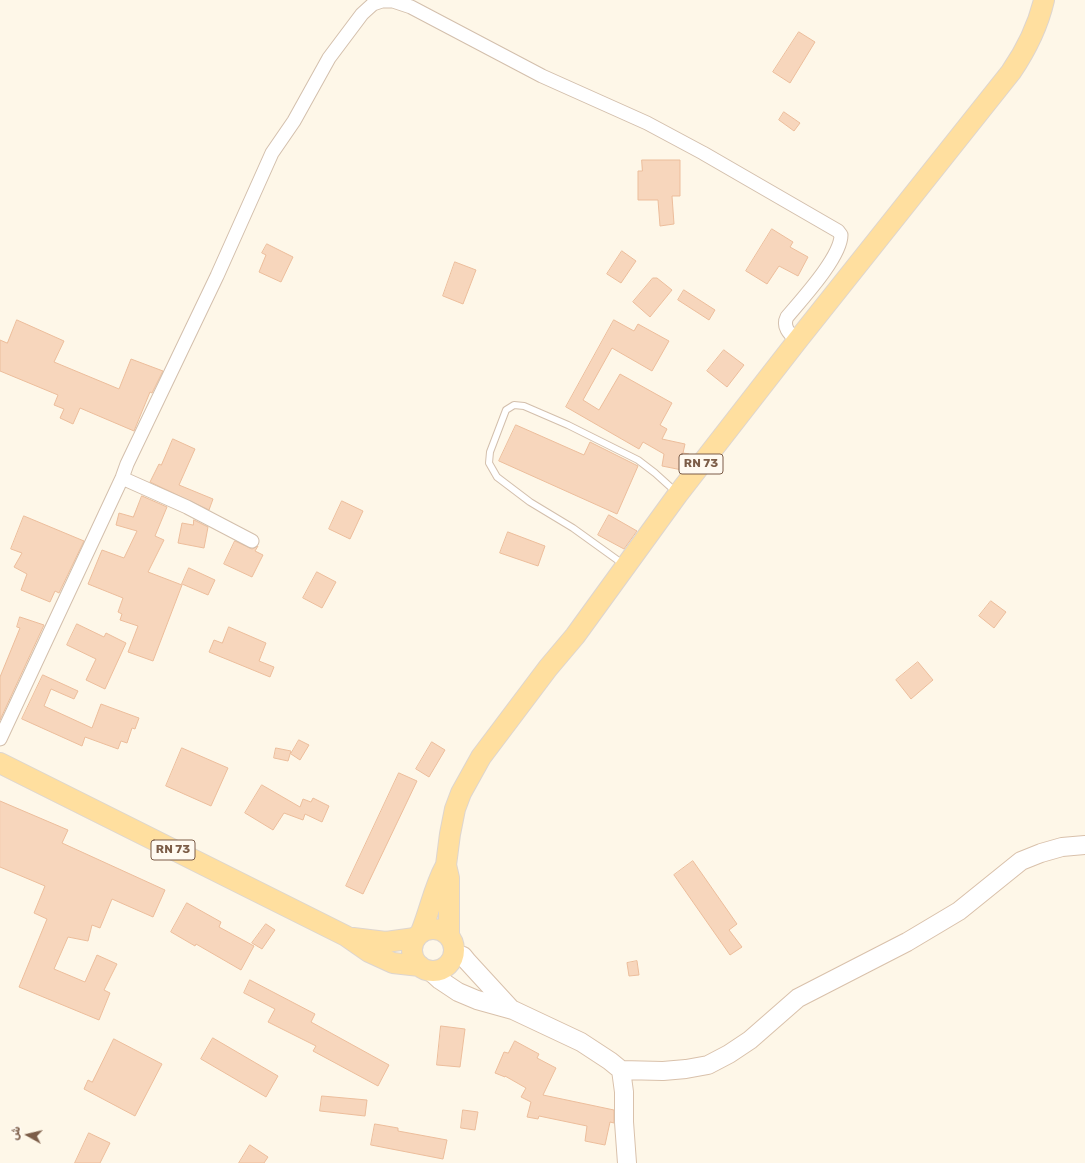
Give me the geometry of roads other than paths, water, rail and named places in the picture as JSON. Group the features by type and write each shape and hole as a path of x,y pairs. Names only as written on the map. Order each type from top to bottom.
{"main road":[{"name":"RN 73","path":"346,936 371,941 386,942 418,935 431,906 438,879 446,865 455,810 461,793 481,757 548,668 575,636 678,494 797,341 1011,72 1030,41 1044,0"},
{"name":"RN 73","path":"0,763 346,936 369,952 393,963 425,968"},
{"path":"513,1010 462,956 444,931 428,929 418,935 413,945 413,954 416,962 458,992 477,1000 513,1010 581,1042 621,1070 663,1071 686,1069 708,1065 729,1054 750,1040 798,998 907,942 959,911 1021,861 1062,847 1085,845"},
{"name":"RN 73","path":"446,865 449,878 452,944"},
{"path":"425,968 438,970 445,967 451,960 452,944"},
{"path":"621,1070 624,1092 624,1122 627,1163"}],"street":[{"path":"0,739 122,478 127,464 217,276 272,153 294,122 329,58 362,14 373,4 382,1 393,1 411,8 542,76 611,108 648,123 838,230 841,235 840,246 831,262 785,321 787,331 797,341"},
{"path":"122,478 187,507 252,541"}],"lane":[{"path":"626,566 573,528 530,502 497,477 489,463 490,452 506,410 514,405 524,406 568,425 638,460 678,494"}]}
